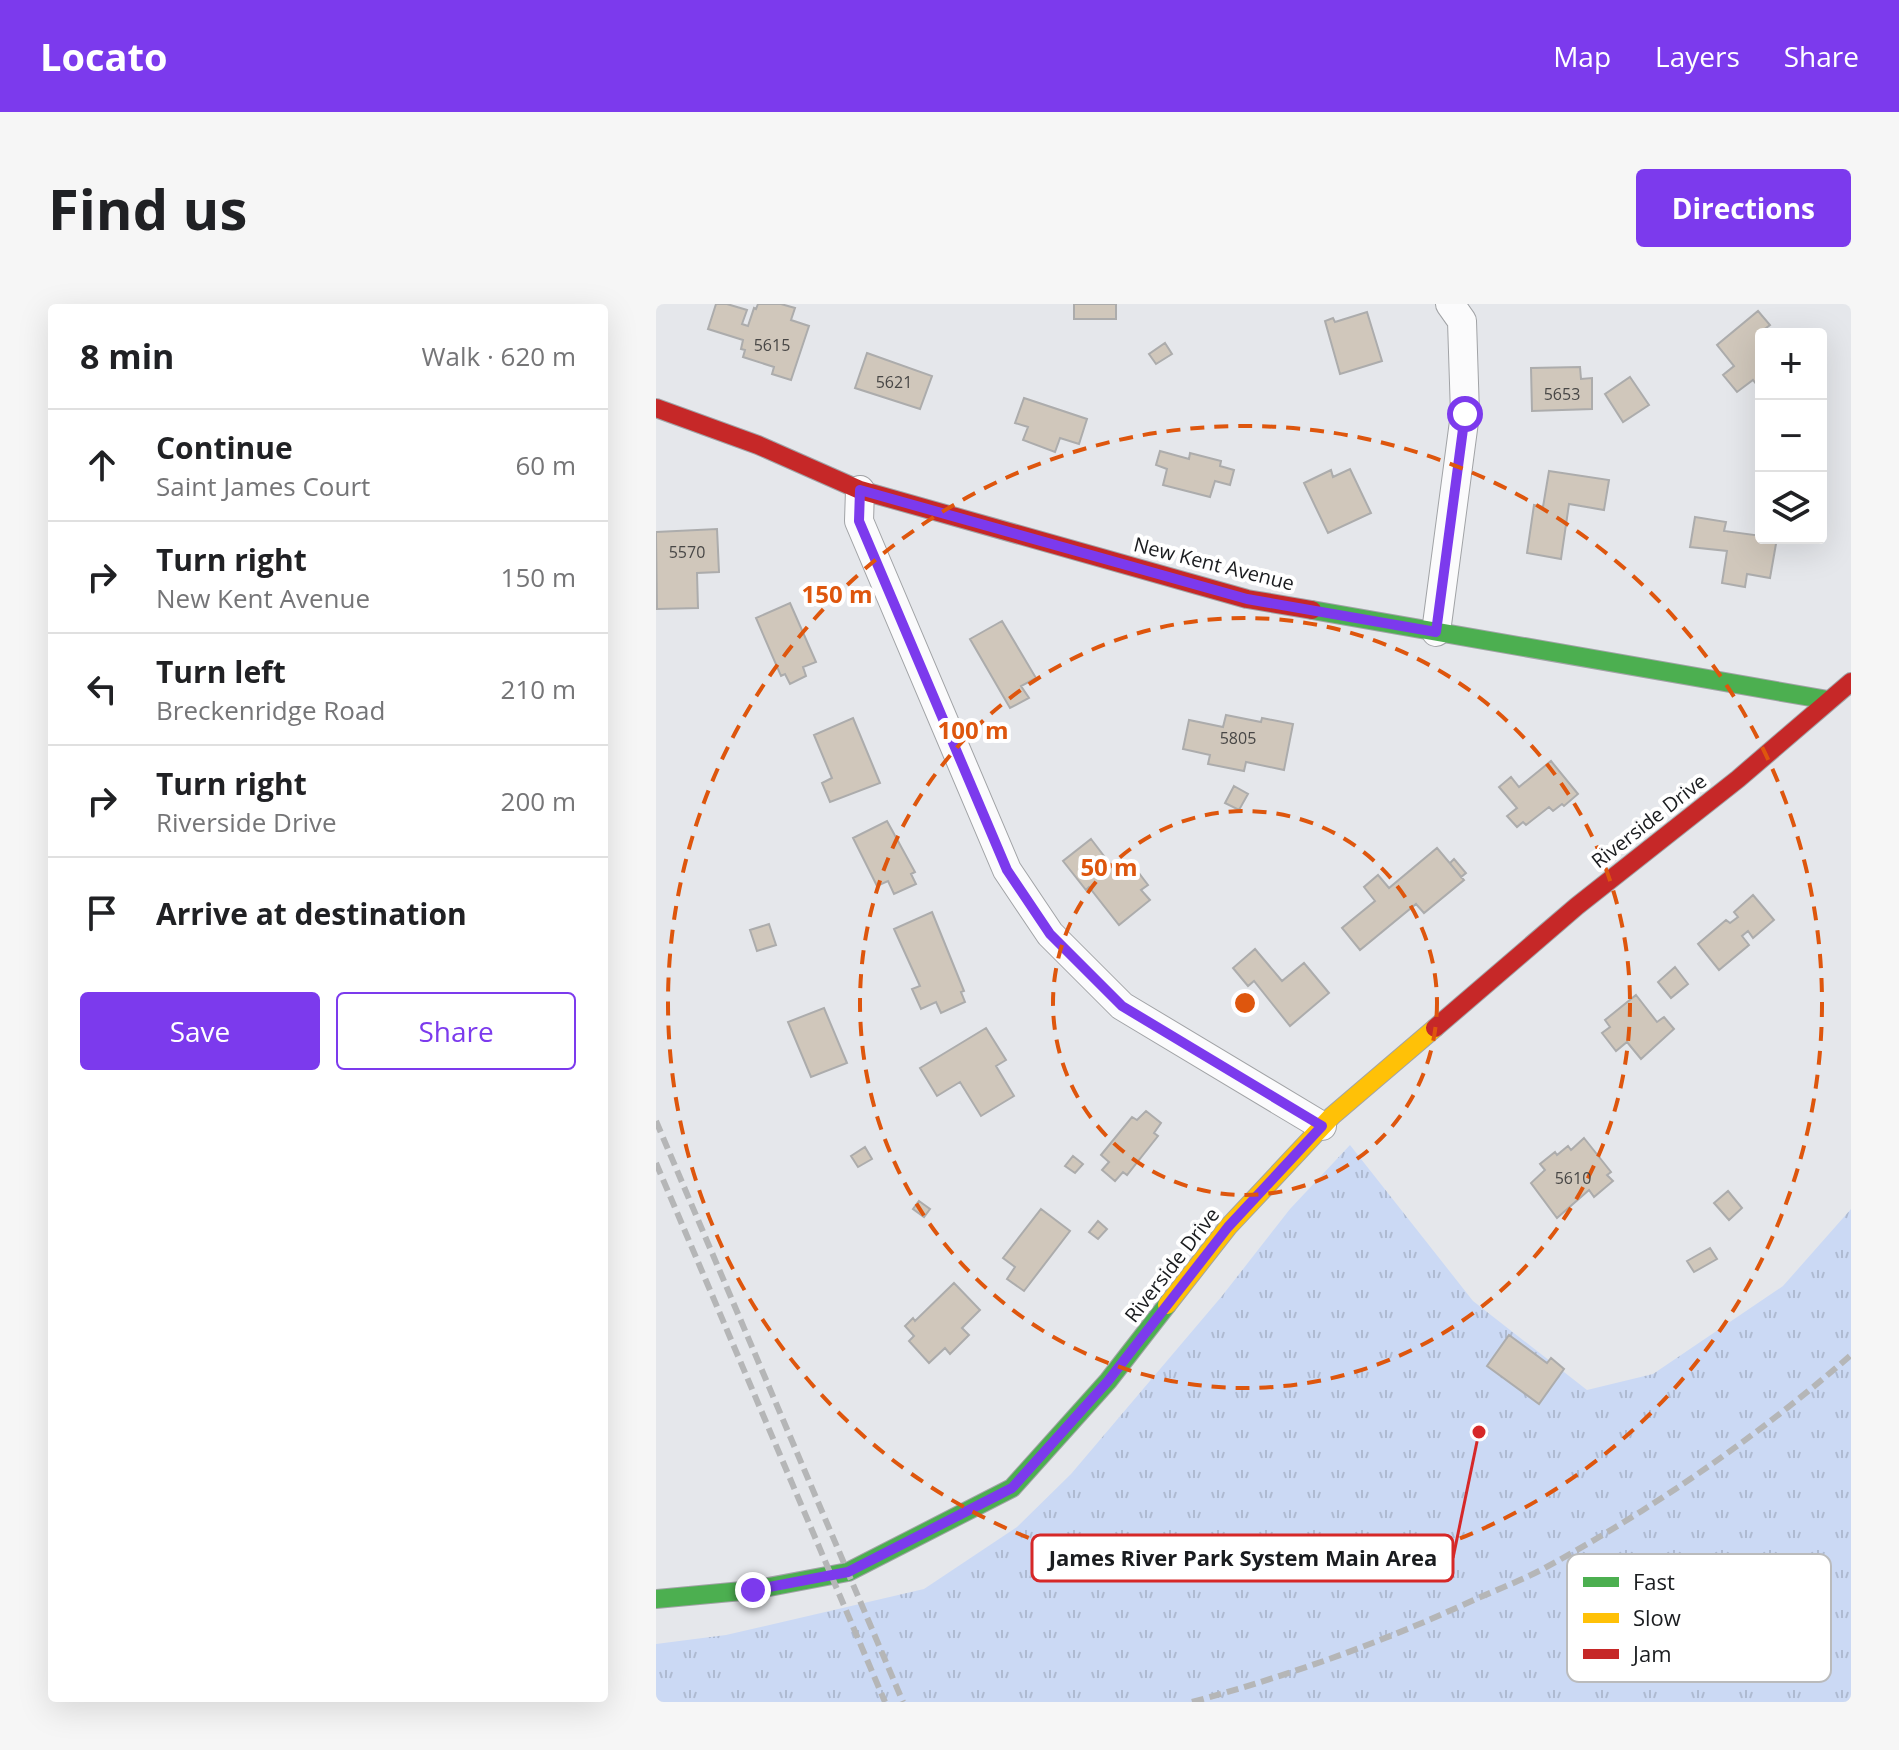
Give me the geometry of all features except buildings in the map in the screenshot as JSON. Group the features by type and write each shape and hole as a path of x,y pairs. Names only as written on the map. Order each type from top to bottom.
{"street":[{"path":"1436,632 1465,414 1462,321 1450,304"},
{"name":"New Kent Avenue","path":"656,408 758,445 860,490 1247,599 1828,700"},
{"path":"860,490 859,521 1007,870 1050,934 1122,1006 1322,1126"},
{"name":"Riverside Drive","path":"656,1599 753,1590 848,1572 1012,1488 1108,1381 1228,1227 1322,1126 1577,906 1738,779 1851,682"}],"green space":[{"path":"1350,1145 1473,1301 1587,1390 1653,1374 1783,1286 1851,1209 1851,1702 656,1702 656,1644 726,1635 924,1589 1017,1527 1071,1474 1222,1296 1290,1209"}],"railway":[{"path":"656,1121 903,1702"},
{"path":"656,1163 885,1702"},
{"path":"1570,1554 1703,1470 1779,1415 1851,1355"},
{"path":"1192,1702 1364,1646 1514,1583 1567,1556"}],"traffic: fast":[{"path":"1312,610 1828,700"},
{"path":"656,1599 753,1590 848,1572 1012,1488 1108,1381 1167,1305"}],"traffic: slow":[{"path":"1167,1305 1228,1227 1332,1116 1435,1028"}],"traffic: jam":[{"path":"656,408 758,445 860,490 1247,599 1312,610"},
{"path":"1435,1028 1577,906 1738,779 1851,682"}],"place":[{"name":"James River Park System Main Area","path":"1479,1432"}],"route":[{"path":"753,1590 848,1572 1012,1488 1108,1381 1228,1227 1322,1126 1122,1006 1050,934 1007,870 859,521 860,490 1247,599 1436,632 1465,414"}]}
